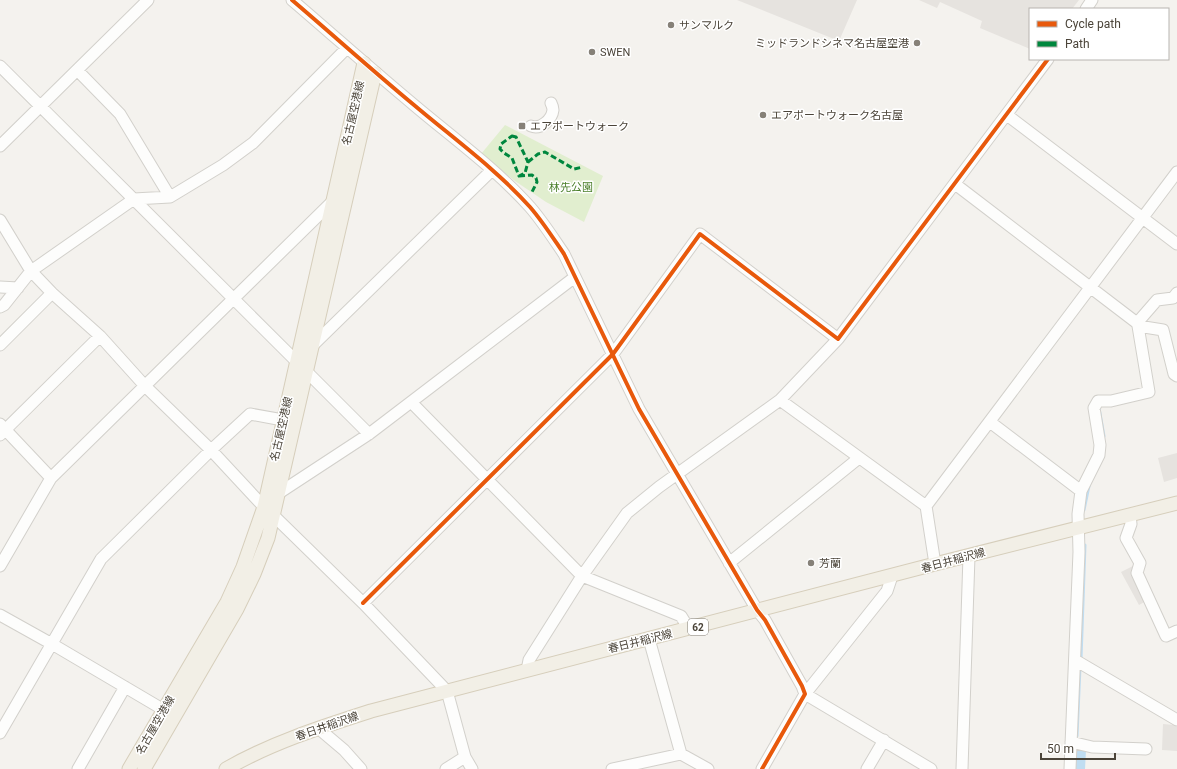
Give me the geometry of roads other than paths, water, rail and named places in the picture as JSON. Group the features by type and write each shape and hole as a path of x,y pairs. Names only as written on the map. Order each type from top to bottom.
{"main road":[{"name":"名古屋空港線","path":"144,769 237,609 254,574 268,538 269,512 283,420 364,63"},
{"name":"名古屋空港線","path":"129,769 227,602 279,493 375,73"},
{"name":"春日井稲沢線","path":"226,769 242,759 318,728 371,711 757,610 1177,503"}],"street":[{"path":"0,146 148,0"},
{"path":"292,0 375,73 492,170 531,208 549,231 564,254 639,409 676,475 757,610 765,620 805,694 932,769"},
{"path":"0,307 4,305 31,271 134,199 170,197 222,165 253,143 347,48"},
{"path":"527,670 529,660 582,576 627,513 659,487 780,400 838,340 1047,60"},
{"path":"0,66 296,361"},
{"path":"77,70 120,114 170,197"},
{"path":"531,126 542,126 550,117 553,110 551,103"},
{"path":"1007,115 1177,244"},
{"path":"313,345 492,170"},
{"path":"926,506 1143,218 1176,177"},
{"path":"955,184 1137,324 1163,330 1174,374 1177,376"},
{"path":"0,566 51,478 333,201"},
{"path":"0,220 31,271 52,293 100,336 145,386 211,450 269,512 363,603 447,691 465,756 472,769"},
{"path":"363,603 486,478 613,354 700,234 838,340"},
{"path":"279,493 369,434 575,277"},
{"path":"0,287 18,288"},
{"path":"0,345 52,293"},
{"path":"1070,769 1079,552 1077,528 1081,490 1099,455 1100,445 1094,408 1098,402 1111,401 1149,392 1137,324 1157,300 1173,298 1177,293"},
{"path":"51,478 2,430 100,336"},
{"path":"306,372 369,434"},
{"path":"780,400 926,506 936,564"},
{"path":"411,402 582,576 681,616 689,629"},
{"path":"0,733 101,559 211,450 250,414 283,420"},
{"path":"990,422 1081,490"},
{"path":"729,563 859,458"},
{"path":"1130,515 1131,524 1126,538 1140,562 1137,573 1166,636 1177,631"},
{"path":"962,769 969,556"},
{"path":"762,769 805,694 887,591 892,576"},
{"path":"0,615 125,686 164,710"},
{"path":"649,639 681,754"},
{"path":"1075,660 1177,720"},
{"path":"78,769 125,686"},
{"path":"318,728 344,750 361,769"},
{"path":"867,769 884,740"},
{"path":"1071,742 1092,747 1146,749"},
{"path":"612,769 681,754 708,769"},
{"path":"446,769 465,756"}],"waterway":[{"path":"1099,408 1104,436"},
{"path":"1084,510 1089,486"},
{"path":"1081,659 1085,545"},
{"path":"1077,736 1080,667"},
{"path":"1076,769 1077,750"}],"place":[{"name":"サンマルク","path":"671,25"},
{"name":"ミッドランドシネマ名古屋空港","path":"917,43"},
{"name":"SWEN","path":"592,52"},
{"name":"エアポートウォーク名古屋","path":"763,115"},
{"name":"エアポートウォーク","path":"522,126"},
{"name":"芳蘭","path":"811,563"}],"park label":[{"name":"林先公園","path":"571,187"}]}
